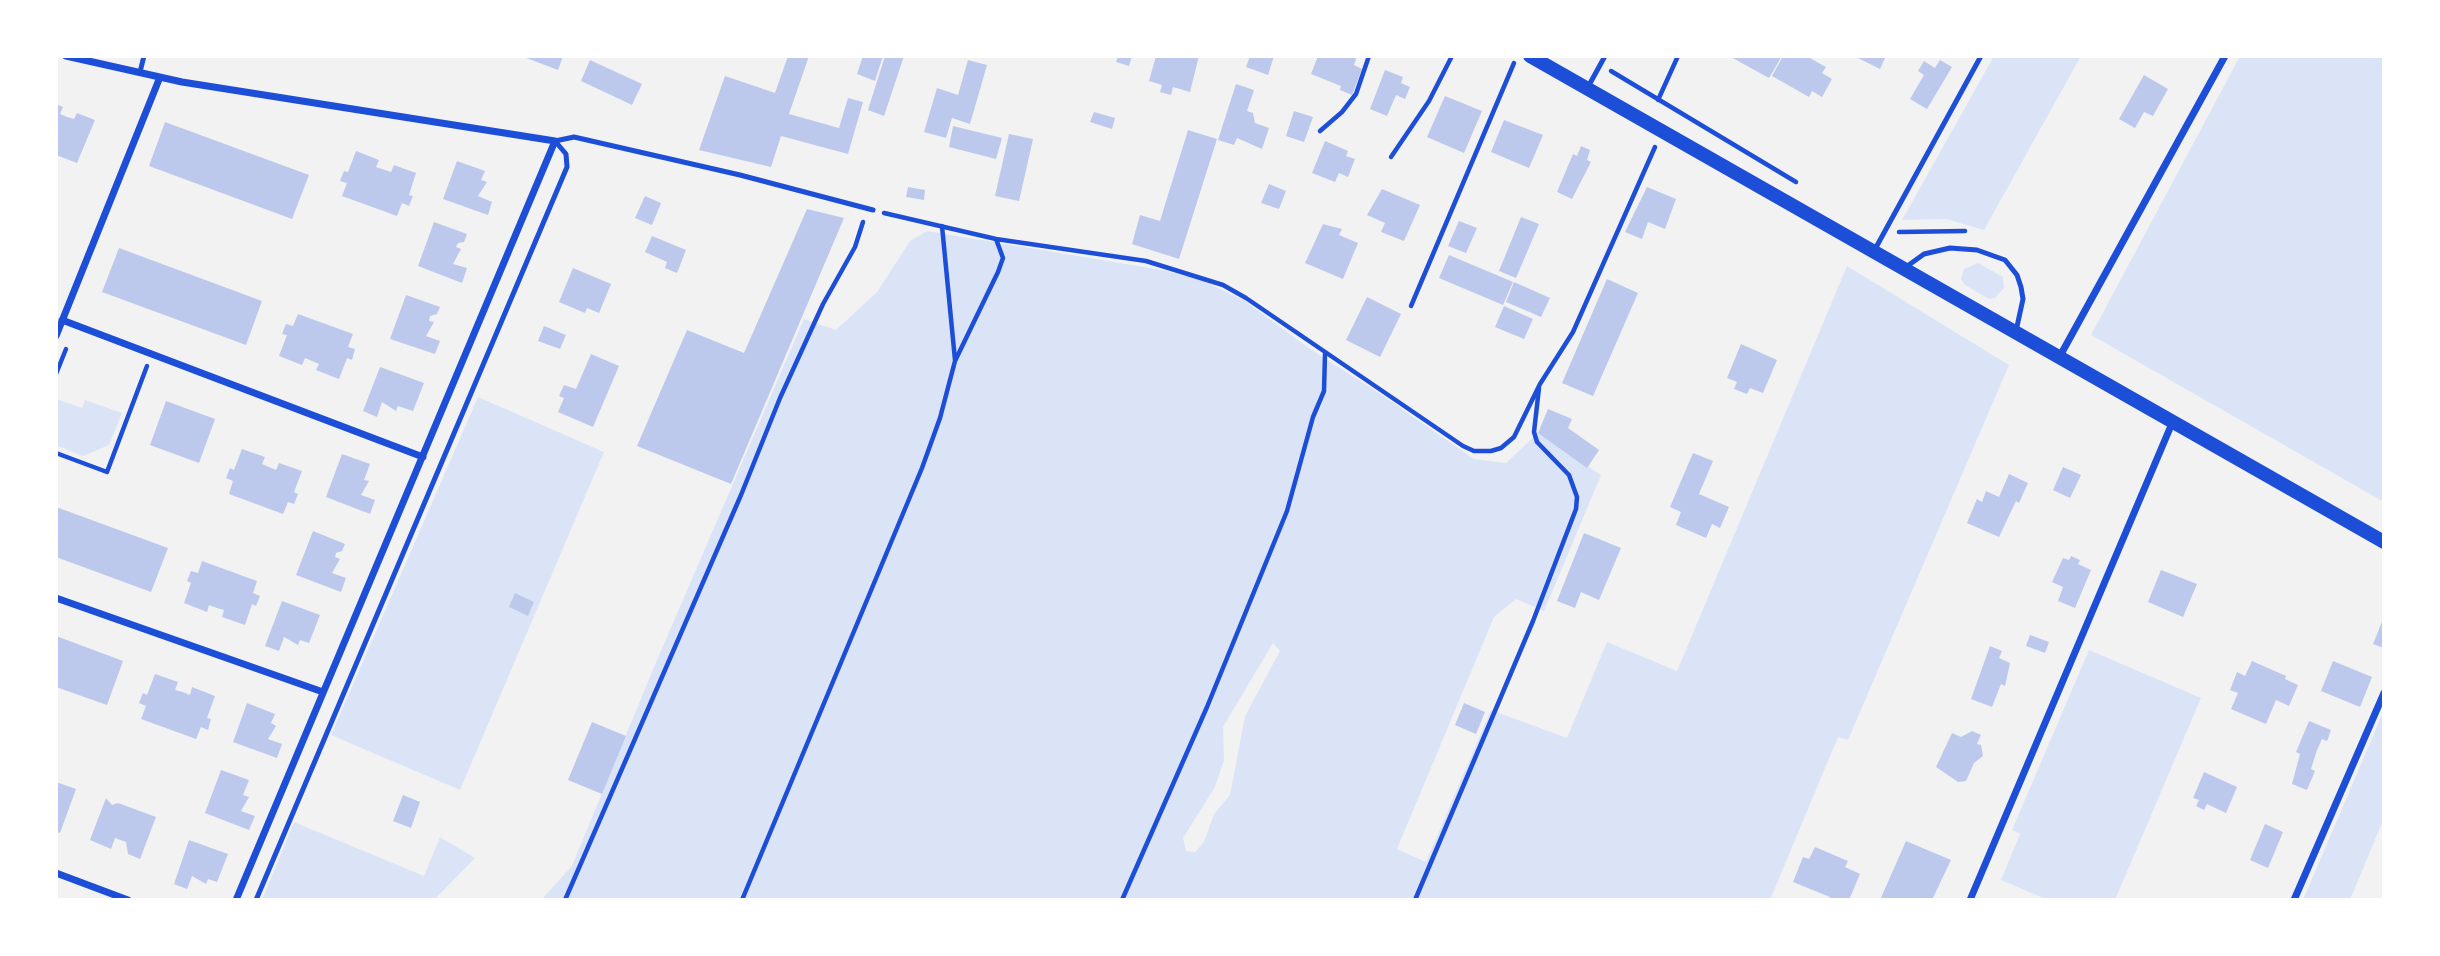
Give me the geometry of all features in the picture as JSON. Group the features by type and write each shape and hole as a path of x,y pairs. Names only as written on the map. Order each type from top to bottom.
{"main road":[{"path":"1530,56 1663,129 2384,542"}],"street":[{"path":"66,56 160,77 555,141 236,900"},
{"path":"2060,356 2225,56"},
{"path":"56,336 160,77"},
{"path":"62,320 423,457"},
{"path":"1969,900 2173,421"},
{"path":"56,598 323,692"},
{"path":"2294,900 2384,693"},
{"path":"56,873 128,900"}],"lane":[{"path":"140,72 144,56"},
{"path":"1588,87 1605,56"},
{"path":"1874,251 1981,56"},
{"path":"256,900 567,167 566,154 555,141 574,137 740,175 873,210"},
{"path":"1906,268 1924,254 1950,248 1978,250 2005,260 2017,275 2021,287 2023,299 2017,331"}],"path":[{"path":"1320,131 1342,112 1356,94 1369,56"},
{"path":"1391,157 1429,101 1452,56"},
{"path":"1411,306 1517,56"},
{"path":"1658,100 1678,56"},
{"path":"1600,65 1799,184"},
{"path":"873,210 996,239 1077,249 1192,273 1246,298 1454,441 1474,451 1491,451 1508,444 1540,384 1573,332 1663,129"},
{"path":"565,900 741,495 798,356 855,247 863,221 861,207"},
{"path":"942,226 955,360"},
{"path":"1884,233 1965,231"},
{"path":"743,900 922,468 940,418 955,360 998,272 1003,258 996,239"},
{"path":"56,374 69,341"},
{"path":"1122,900 1207,707 1287,511 1327,380 1325,353"},
{"path":"56,453 107,472 152,354"},
{"path":"133,364 146,368"},
{"path":"1415,900 1528,634 1576,509 1577,497 1569,475 1537,442 1534,432 1540,384"}],"shaded area":[{"path":"1994,56 2081,56 1984,230 1946,219 1902,220"},
{"path":"2240,56 2384,56 2384,502 2091,335"},
{"path":"927,231 1162,270 1201,280 1245,301 1310,349 1474,459 1506,463 1538,433 1601,475 1544,611 1516,599 1494,617 1397,849 1426,862 1491,710 1567,738 1607,642 1677,671 1847,266 2009,365 1848,740 1838,737 1770,900 541,900 572,866 654,667 804,319 836,330 877,292 910,241","holes":["1273,643 1280,651 1245,716 1230,795 1214,814 1204,842 1195,852 1186,851 1183,838 1215,787 1224,760 1223,727"]},
{"path":"1978,263 2003,277 2004,288 1995,298 1989,299 1965,285 1961,279 1964,269"},
{"path":"478,397 604,452 460,790 331,735"},
{"path":"56,399 82,408 85,400 122,413 109,445 83,456 56,445"},
{"path":"2089,650 2201,698 2115,900 2048,900 2001,880 2020,834 2012,830"},
{"path":"2384,710 2384,818 2350,900 2303,900"},
{"path":"294,822 424,876 440,837 475,858 434,900 262,900"}],"building":[{"path":"521,56 563,56 558,70"},
{"path":"788,56 809,56 789,114 839,128 848,98 863,102 848,154 781,136 771,167 699,150 725,76 775,93"},
{"path":"863,56 883,56 875,81 857,74"},
{"path":"885,56 904,56 884,116 868,110"},
{"path":"1118,56 1132,56 1129,66 1116,62"},
{"path":"1156,56 1199,56 1190,92 1173,87 1171,95 1160,92 1162,85 1149,81"},
{"path":"1250,56 1274,56 1268,75 1246,67"},
{"path":"1318,56 1357,56 1354,65 1362,69 1352,95 1340,90 1341,86 1311,74"},
{"path":"1729,56 1782,56 1769,78"},
{"path":"1783,56 1806,56 1826,67 1822,73 1832,79 1822,97 1812,91 1809,97 1772,76"},
{"path":"1854,56 1886,56 1880,69"},
{"path":"590,60 642,84 632,105 581,81"},
{"path":"968,60 987,65 970,124 952,118 946,138 924,132 937,88 958,95"},
{"path":"1940,60 1952,67 1927,109 1910,99 1924,75 1918,71 1924,61 1935,68"},
{"path":"1385,70 1403,77 1401,83 1410,87 1405,99 1396,95 1387,116 1370,109"},
{"path":"2144,75 2168,89 2153,116 2144,112 2135,128 2119,119"},
{"path":"1236,84 1254,90 1247,111 1253,113 1255,123 1269,128 1262,149 1237,138 1234,145 1218,140"},
{"path":"1445,96 1482,111 1464,153 1427,137"},
{"path":"56,104 63,107 60,114 67,117 74,119 77,113 95,120 77,163 56,155"},
{"path":"1294,111 1313,117 1304,142 1286,136"},
{"path":"1094,112 1115,118 1112,129 1090,122"},
{"path":"1504,120 1543,135 1529,168 1491,152"},
{"path":"165,122 309,175 292,219 149,166"},
{"path":"953,126 1002,138 996,159 949,147"},
{"path":"1188,130 1217,139 1179,259 1132,244 1140,215 1160,221"},
{"path":"1009,134 1033,139 1019,201 995,196"},
{"path":"1325,141 1348,151 1346,156 1355,159 1348,177 1339,173 1335,182 1312,173"},
{"path":"1581,146 1590,150 1587,160 1591,162 1572,199 1557,192 1573,154 1577,156"},
{"path":"356,151 379,160 376,167 391,172 394,165 416,173 409,195 413,196 409,206 402,203 397,216 342,196 347,183 340,181 344,171 348,172"},
{"path":"457,161 485,171 481,180 487,182 478,196 492,202 488,215 443,199"},
{"path":"1269,184 1286,191 1279,209 1261,203"},
{"path":"908,187 925,190 924,200 906,197"},
{"path":"1647,187 1676,199 1665,229 1648,222 1642,239 1625,232"},
{"path":"1382,189 1420,205 1404,241 1381,232 1385,223 1367,215"},
{"path":"645,196 661,203 652,225 635,218"},
{"path":"807,209 844,218 731,484 637,446 687,330 744,353"},
{"path":"1521,217 1539,224 1516,278 1499,271"},
{"path":"1459,221 1477,228 1466,253 1448,246"},
{"path":"434,222 467,234 464,242 458,243 456,247 461,249 453,264 467,268 462,283 418,266"},
{"path":"1323,224 1342,229 1339,235 1358,243 1343,279 1305,263"},
{"path":"652,236 686,250 677,273 665,268 667,262 645,252"},
{"path":"119,248 262,301 246,345 102,292"},
{"path":"1449,255 1513,282 1503,305 1439,278"},
{"path":"573,268 611,284 599,313 587,308 585,313 559,302"},
{"path":"1607,279 1638,293 1593,396 1562,383"},
{"path":"1514,282 1550,298 1541,317 1506,302"},
{"path":"406,295 440,307 437,314 430,316 429,321 434,322 426,336 440,341 435,354 390,339"},
{"path":"1367,297 1401,314 1380,357 1346,340"},
{"path":"1504,306 1533,319 1524,339 1495,327"},
{"path":"298,314 353,334 348,347 355,349 352,360 347,358 339,379 316,370 319,364 305,358 302,365 279,356 287,335 282,334 286,324 293,326"},
{"path":"544,326 566,335 560,349 538,341"},
{"path":"1741,344 1777,360 1763,393 1750,388 1747,394 1734,389 1737,382 1727,378"},
{"path":"591,354 619,366 593,427 558,412 564,398 559,396 564,385 576,389"},
{"path":"380,367 424,383 413,411 398,406 396,411 382,402 377,417 363,411"},
{"path":"166,401 215,419 199,463 150,445"},
{"path":"1548,409 1572,419 1568,428 1599,450 1587,468 1538,433"},
{"path":"242,449 265,457 262,464 276,470 279,463 302,471 294,492 298,494 294,504 288,502 283,514 229,494 233,481 226,478 230,468 234,470"},
{"path":"1693,453 1713,461 1699,494 1729,507 1720,528 1712,524 1706,538 1676,525 1681,512 1670,507"},
{"path":"342,454 370,464 364,480 369,481 361,495 375,500 370,514 326,497"},
{"path":"2063,467 2081,475 2070,498 2053,490"},
{"path":"2009,474 2028,483 1999,537 1967,523 1977,499 1982,502 1986,491 1999,497"},
{"path":"56,507 168,548 151,592 56,557"},
{"path":"313,531 345,544 342,551 336,553 335,557 340,559 332,573 346,578 341,592 296,575"},
{"path":"1584,533 1621,548 1599,600 1581,592 1575,608 1557,601"},
{"path":"2071,556 2080,560 2078,564 2091,570 2075,608 2058,601 2063,587 2052,582 2063,558 2069,560"},
{"path":"202,561 257,581 253,593 260,596 256,606 252,604 245,625 222,617 224,610 209,605 207,612 184,603 191,583 187,581 191,571 198,573"},
{"path":"2161,570 2197,584 2183,617 2148,602"},
{"path":"515,593 534,602 528,616 509,607"},
{"path":"282,601 320,615 309,643 300,640 298,645 284,637 279,651 265,646"},
{"path":"2384,617 2384,648 2373,644"},
{"path":"2030,635 2049,642 2045,653 2026,646"},
{"path":"56,636 123,661 107,705 56,687"},
{"path":"1990,646 2002,651 1999,658 2010,663 2005,686 2001,684 1992,707 1971,699"},
{"path":"2252,661 2286,676 2285,679 2298,685 2289,706 2276,700 2266,724 2231,709 2238,693 2230,690 2237,672 2245,676"},
{"path":"2333,661 2372,677 2360,707 2321,691"},
{"path":"155,674 178,682 175,690 190,695 192,687 215,696 207,718 211,719 208,730 201,727 196,739 141,719 146,706 139,703 143,693 147,695"},
{"path":"247,703 275,714 271,723 276,726 268,739 282,744 277,758 233,742"},
{"path":"1464,703 1485,712 1476,734 1455,725"},
{"path":"2309,721 2331,730 2327,741 2322,739 2317,750 2311,769 2315,771 2307,790 2292,784 2300,754 2296,752"},
{"path":"592,722 626,736 602,794 568,780"},
{"path":"1972,731 1981,735 1977,744 1981,745 1983,756 1974,763 1966,781 1958,782 1936,767 1952,733 1961,737"},
{"path":"221,770 249,780 243,795 249,797 241,811 255,816 249,830 205,813"},
{"path":"2204,772 2237,787 2226,813 2207,804 2204,810 2196,806 2199,800 2193,798"},
{"path":"56,782 76,789 60,833 56,832"},
{"path":"403,795 420,802 411,828 393,821"},
{"path":"106,798 112,805 118,803 156,817 140,859 128,854 126,842 115,838 111,849 90,840"},
{"path":"2265,824 2283,832 2268,868 2250,860"},
{"path":"189,840 228,854 217,882 208,879 206,884 192,876 187,889 174,884"},
{"path":"1906,841 1951,860 1932,900 1880,900"},
{"path":"1815,847 1848,861 1845,867 1860,874 1849,900 1829,900 1830,897 1793,882 1803,857 1809,859"}]}
